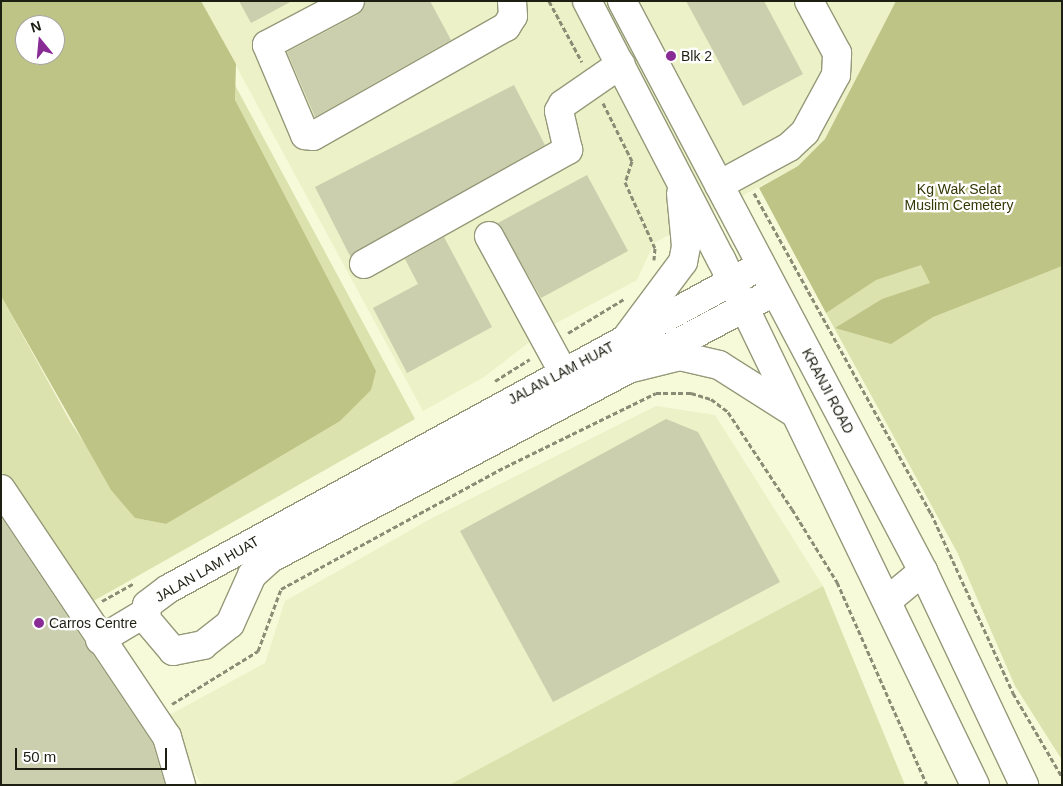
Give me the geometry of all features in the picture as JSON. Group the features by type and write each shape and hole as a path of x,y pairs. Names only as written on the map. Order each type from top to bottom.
{"main road":[{"path":"350,1 267,45 305,135 313,136 506,27 513,16 512,1"},
{"path":"587,1 745,308 975,785"},
{"name":"KRANJI ROAD","path":"622,1 731,179 760,266 923,571 1024,785"},
{"path":"731,179 789,147 805,132 836,75 837,53 809,1"},
{"path":"364,264 555,160 568,150 559,111 562,104 621,64"},
{"path":"627,337 683,262 686,246 679,177"},
{"path":"489,236 563,372"},
{"name":"JALAN LAM HUAT","path":"760,266 168,589 147,605 144,613 163,644 173,651 204,645 230,624 252,575 271,558 774,292"},
{"path":"632,368 680,356 719,365 794,413"},
{"path":"1,489 100,640 167,737 181,785"},
{"path":"887,601 923,571"},
{"path":"100,640 144,613"}],"path":[{"path":"731,179 935,521 1013,693 1062,777"},
{"path":"799,522 836,582 927,785"}],"shaded area":[{"path":"201,1 896,1 825,139 798,166 654,243 637,280 549,327 484,377 423,411"},
{"path":"656,406 715,415 823,586 449,785 202,785 162,719 265,663 285,601 434,517"}],"green space":[{"path":"1,1 201,1 236,64 235,100 376,371 371,390 340,421 166,524 135,518 111,490 1,296"},
{"name":"Kg Wak Selat Muslim Cemetery","path":"896,1 1062,1 1062,266 933,317 891,344 835,328 882,299 930,283 921,265 876,280 826,313 759,188 798,166 825,139"},
{"path":"1062,1 1062,265 1055,268 1062,266 1062,760 1015,686 957,552 826,313"},
{"path":"235,85 415,419 90,603 1,471 1,296 71,423 135,518 166,524 240,477"},
{"path":"823,586 905,785 449,785"}],"building":[{"path":"239,1 292,1 251,23"},
{"path":"366,1 430,1 451,40 315,117 287,52 357,15"},
{"path":"686,1 764,1 803,74 743,106"},
{"path":"514,85 545,145 350,256 315,187"},
{"path":"587,175 628,251 541,298 498,223"},
{"path":"444,237 492,327 407,373 373,308 418,284 405,259"},
{"path":"666,419 698,432 780,582 553,702 460,531"},
{"name":"Carros Centre","path":"1,517 153,744 165,785 1,785"}],"place":[{"name":"Blk 2","path":"671,56"},
{"name":"Carros Centre","path":"39,623"}]}
